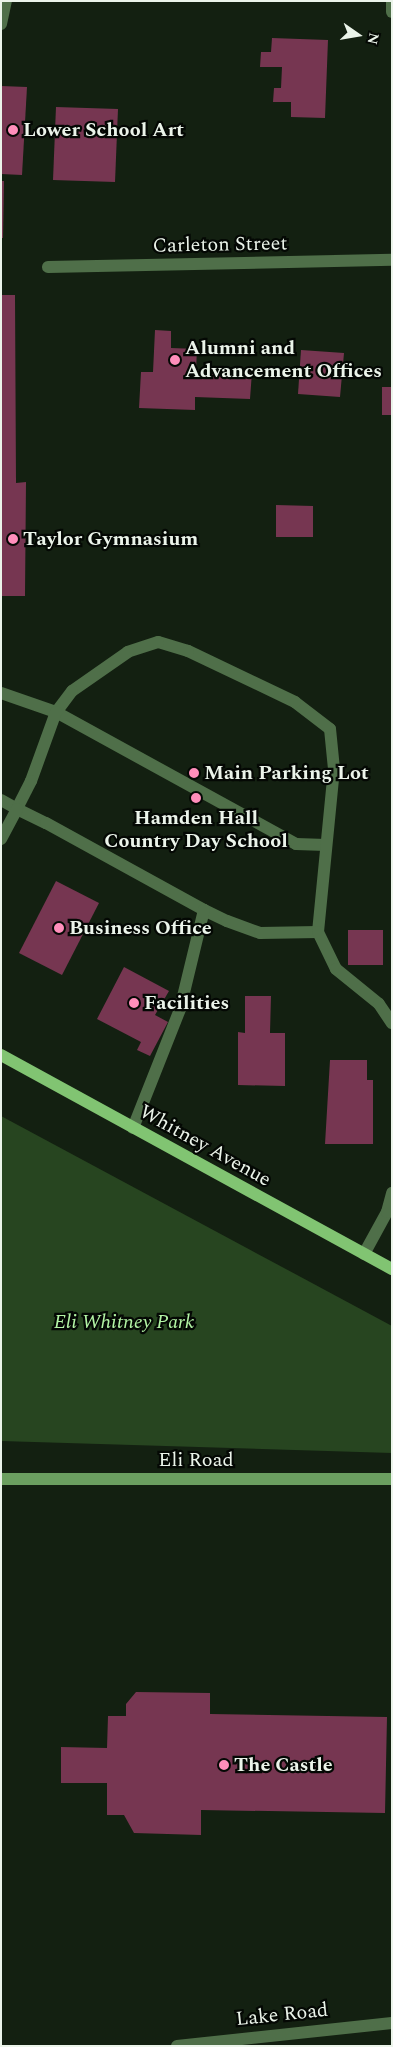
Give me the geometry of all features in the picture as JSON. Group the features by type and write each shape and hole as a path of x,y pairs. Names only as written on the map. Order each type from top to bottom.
{"main road":[{"name":"Whitney Avenue","path":"1,1055 392,1269"},
{"name":"Eli Road","path":"1,1480 392,1479"}],"street":[{"path":"1,24 6,1"},
{"path":"392,1 392,12"},
{"name":"Carleton Street","path":"48,267 392,260"},
{"path":"1,839 17,809 56,712 99,669 128,652 158,642 188,651 295,702 330,728 334,770 318,932 336,969 379,1004 392,1023"},
{"path":"1,692 56,712 290,840 326,845"},
{"path":"1,800 204,910 260,933 318,932"},
{"path":"133,1128 180,1009 204,910"},
{"path":"364,1254 387,1212 392,1193"},
{"name":"Lake Road","path":"177,2046 392,2023"}],"green space":[{"name":"Eli Whitney Park","path":"1,1116 392,1326 392,1453 1,1441"}],"building":[{"path":"272,38 328,40 325,118 291,117 291,102 273,102 274,88 281,88 282,67 260,67 261,52 271,52"},
{"name":"Lower School Art","path":"1,86 27,87 22,175 1,174"},
{"path":"56,107 118,109 115,182 53,180"},
{"path":"1,181 4,181 3,238 1,238"},
{"path":"1,295 15,295 16,483 26,482 25,596 1,596"},
{"name":"Alumni and Advancement Offices","path":"155,330 171,331 171,348 197,349 196,370 252,372 250,399 195,397 195,410 139,408 141,372 153,372"},
{"path":"301,350 344,353 340,397 298,394"},
{"path":"382,387 392,387 392,415 382,415"},
{"path":"276,505 313,506 313,537 276,537"},
{"name":"Business Office","path":"56,881 99,903 62,975 19,953"},
{"path":"348,930 383,930 383,965 348,965"},
{"name":"Facilities","path":"124,967 169,991 155,1015 168,1022 150,1056 137,1050 141,1042 97,1019"},
{"path":"245,996 271,996 270,1033 285,1033 285,1086 238,1085 238,1032 245,1033"},
{"path":"330,1060 367,1060 367,1080 373,1080 373,1144 325,1144"},
{"name":"The Castle","path":"136,1692 210,1693 210,1714 387,1717 385,1813 201,1810 201,1835 134,1833 124,1815 107,1815 107,1783 61,1783 61,1747 107,1748 108,1716 126,1716 126,1704"}],"place":[{"name":"Lower School Art","path":"13,130"},
{"name":"Alumni and Advancement Offices","path":"175,360"},
{"name":"Taylor Gymnasium","path":"13,539"},
{"name":"Main Parking Lot","path":"194,773"},
{"name":"Hamden Hall Country Day School","path":"196,798"},
{"name":"Business Office","path":"59,928"},
{"name":"Facilities","path":"134,1003"},
{"name":"The Castle","path":"224,1765"}]}
